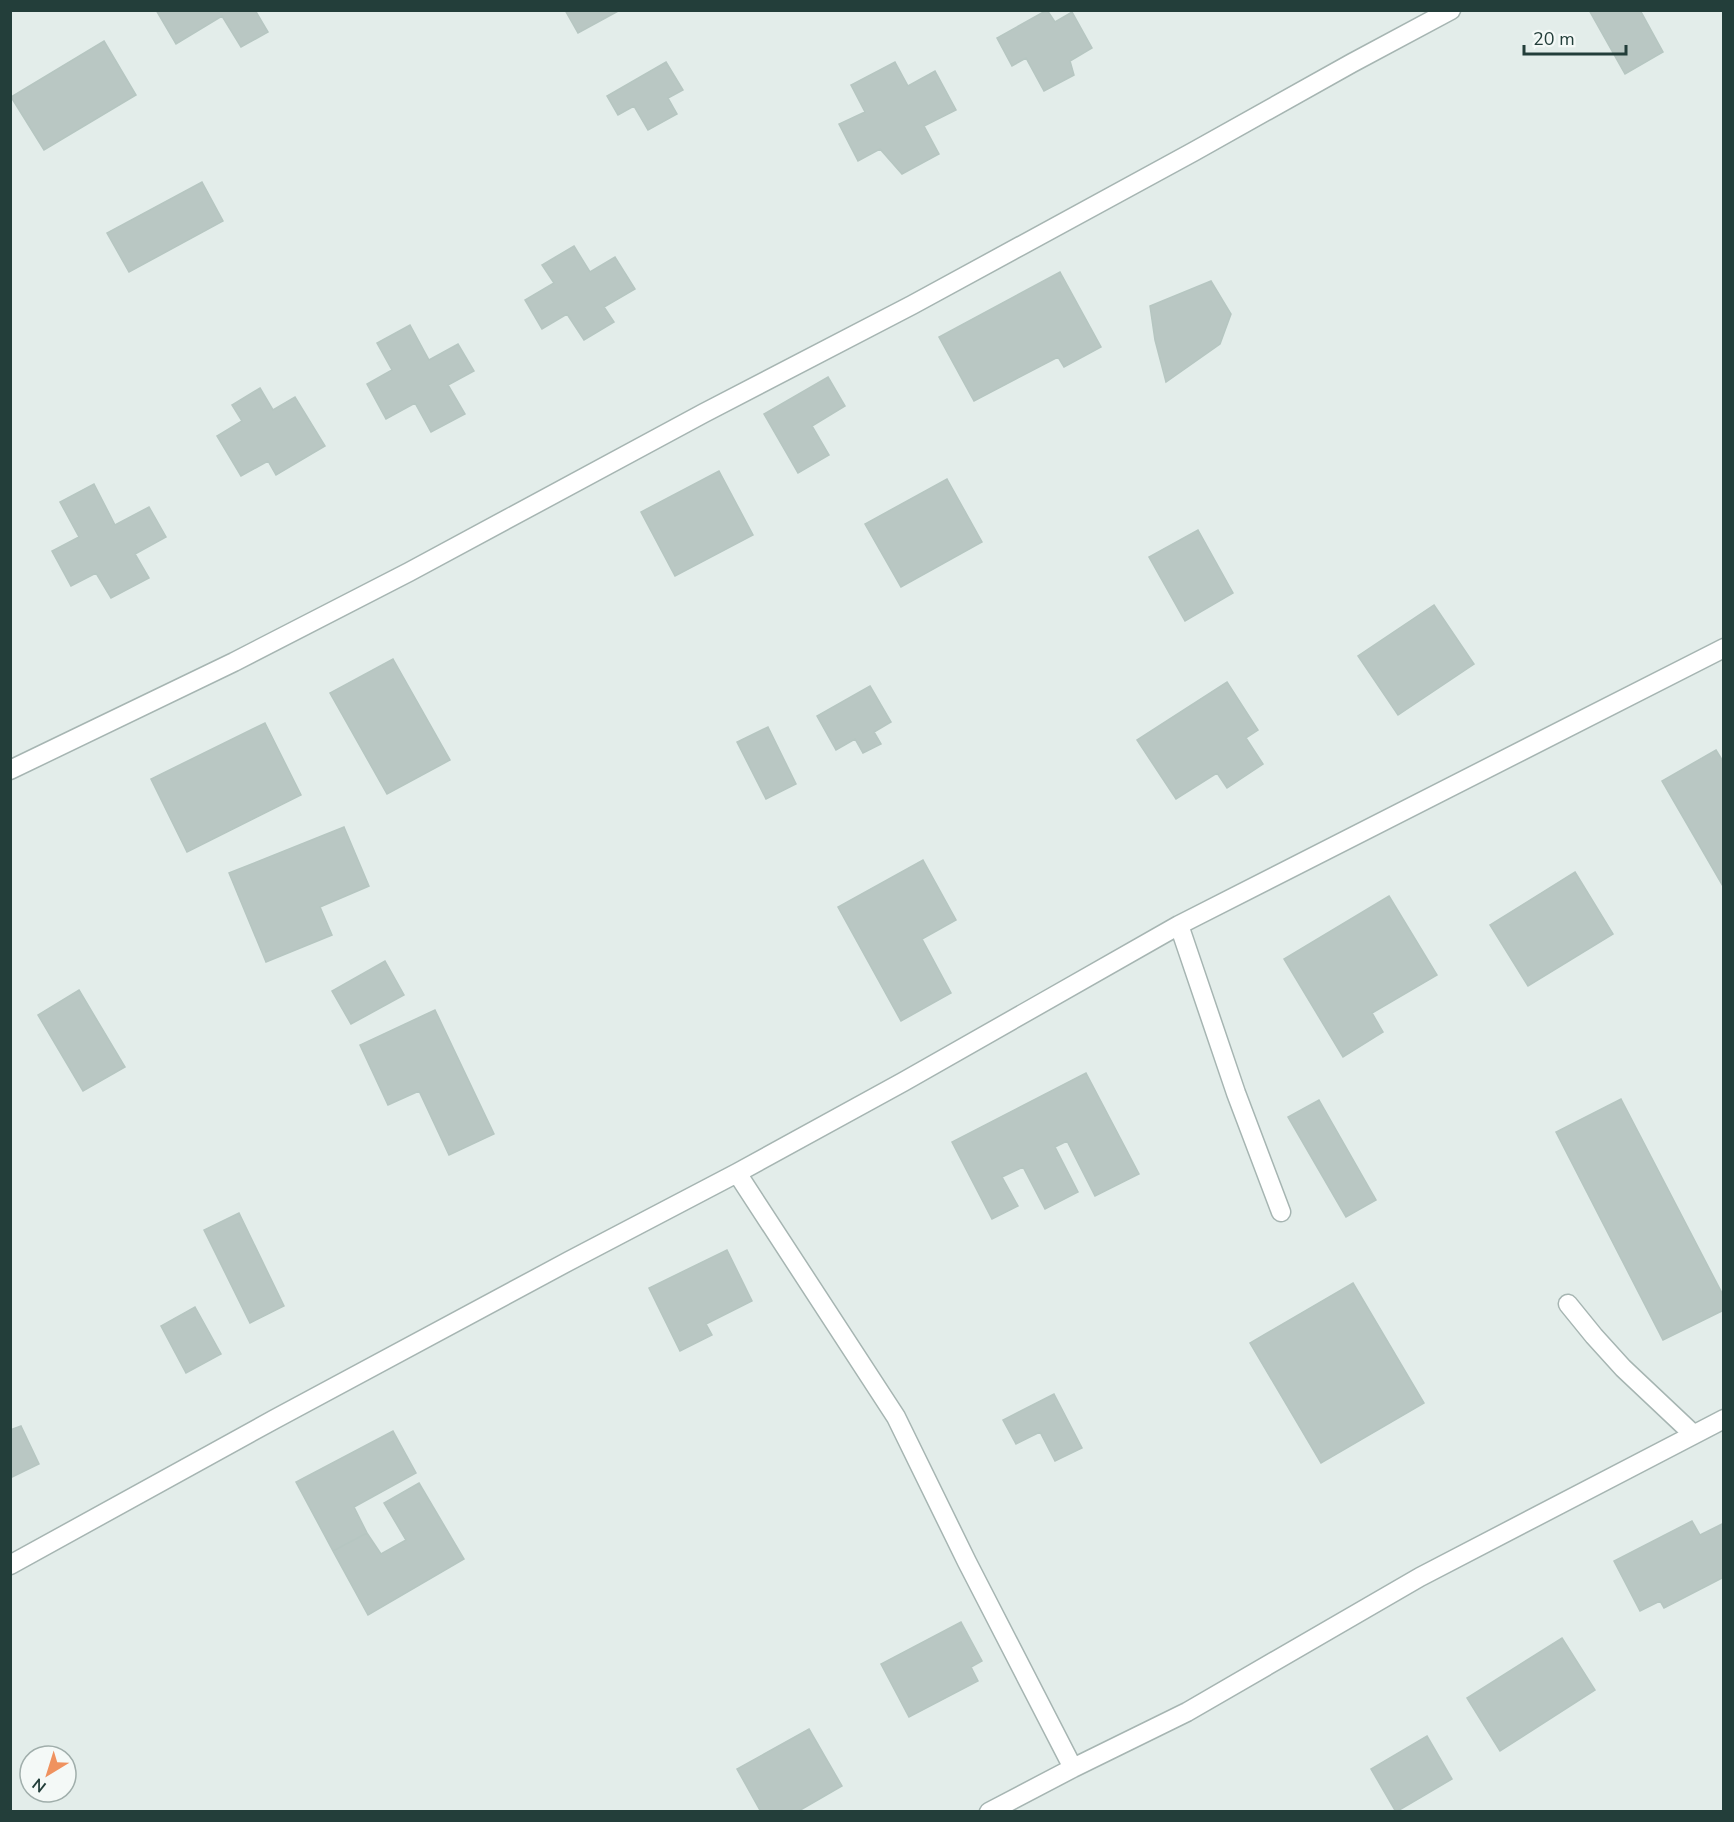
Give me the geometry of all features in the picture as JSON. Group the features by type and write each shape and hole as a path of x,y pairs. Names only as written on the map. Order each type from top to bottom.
{"street":[{"path":"10,770 234,662 409,572 704,412 912,305 1451,10"},
{"path":"10,1565 275,1419 737,1173 903,1082 1179,925 1724,648"},
{"path":"1179,925 1236,1093 1281,1212"},
{"path":"737,1173 896,1417 967,1562 1073,1768"},
{"path":"1568,1304 1623,1368 1694,1434"},
{"path":"989,1812 1187,1712 1420,1577 1724,1419"}],"building":[{"path":"156,10 255,10 268,32 241,47 222,16 176,44"},
{"path":"565,10 620,10 578,33"},
{"path":"1047,10 1055,22 1072,12 1092,48 1070,61 1074,75 1044,91 1026,58 1012,66 997,38"},
{"path":"1589,10 1640,10 1663,52 1625,74"},
{"path":"104,41 136,95 44,150 11,97"},
{"path":"666,62 683,90 668,98 677,114 648,130 634,106 618,115 607,96"},
{"path":"895,62 908,86 935,71 956,110 924,126 939,154 902,174 880,149 858,161 839,124 865,112 851,85"},
{"path":"202,182 223,221 129,272 107,233"},
{"path":"574,246 590,272 615,257 635,289 604,307 614,322 584,340 567,314 542,329 525,300 554,283 542,265"},
{"path":"1060,272 1101,347 1064,367 1058,357 974,401 939,337"},
{"path":"1211,281 1231,314 1220,344 1166,382 1155,340 1150,306"},
{"path":"410,325 429,360 458,344 474,371 448,385 465,414 431,432 415,403 386,419 367,384 392,370 377,343"},
{"path":"828,377 845,406 812,426 829,455 798,473 764,414"},
{"path":"260,388 273,410 295,397 325,446 276,475 268,461 241,476 217,436 242,421 232,405"},
{"path":"719,471 753,535 675,576 641,512"},
{"path":"947,479 982,542 901,587 865,524"},
{"path":"94,484 115,525 149,507 166,537 135,554 149,578 111,598 96,573 71,586 52,551 79,537 60,502"},
{"path":"1198,530 1233,593 1185,621 1149,557"},
{"path":"1434,605 1474,664 1398,715 1358,656"},
{"path":"393,659 450,760 387,794 330,693"},
{"path":"1227,682 1258,730 1246,738 1263,764 1227,788 1217,773 1176,799 1137,740"},
{"path":"870,686 891,722 874,732 881,744 863,753 855,739 836,750 817,716"},
{"path":"265,723 301,795 187,852 151,779"},
{"path":"768,727 796,784 766,799 737,742"},
{"path":"1716,750 1724,763 1724,888 1662,781"},
{"path":"344,827 369,886 320,907 332,935 266,962 229,873"},
{"path":"923,860 956,920 922,939 951,993 901,1021 838,907"},
{"path":"1575,872 1613,934 1528,986 1490,925"},
{"path":"1389,896 1437,975 1372,1013 1383,1032 1343,1057 1284,959"},
{"path":"385,961 404,995 351,1024 332,991"},
{"path":"79,990 125,1067 83,1091 38,1015"},
{"path":"435,1010 494,1134 449,1155 419,1091 388,1105 360,1045"},
{"path":"1086,1073 1139,1174 1095,1196 1067,1141 1055,1147 1078,1192 1045,1209 1023,1167 1002,1177 1018,1206 992,1219 952,1142"},
{"path":"1621,1099 1724,1297 1724,1310 1663,1340 1556,1132"},
{"path":"1319,1100 1376,1200 1346,1217 1288,1117"},
{"path":"239,1213 284,1306 250,1323 204,1230"},
{"path":"727,1250 752,1301 706,1324 712,1335 680,1351 649,1288"},
{"path":"1353,1283 1424,1403 1321,1463 1250,1343"},
{"path":"195,1307 221,1354 186,1373 161,1326"},
{"path":"1054,1394 1082,1448 1055,1461 1040,1432 1016,1444 1003,1420"},
{"path":"21,1426 39,1464 10,1478 10,1430"},
{"path":"393,1431 416,1473 354,1507 367,1533 333,1551 296,1482"},
{"path":"419,1483 464,1559 368,1615 333,1551 367,1533 381,1554 406,1540 384,1503"},
{"path":"1692,1521 1700,1535 1724,1523 1724,1577 1664,1608 1660,1601 1640,1611 1614,1561"},
{"path":"961,1622 982,1661 971,1667 978,1681 909,1717 881,1664"},
{"path":"1562,1638 1595,1690 1500,1751 1467,1698"},
{"path":"809,1729 842,1786 797,1812 761,1812 737,1769"},
{"path":"1427,1736 1452,1779 1396,1812 1371,1769"}]}
